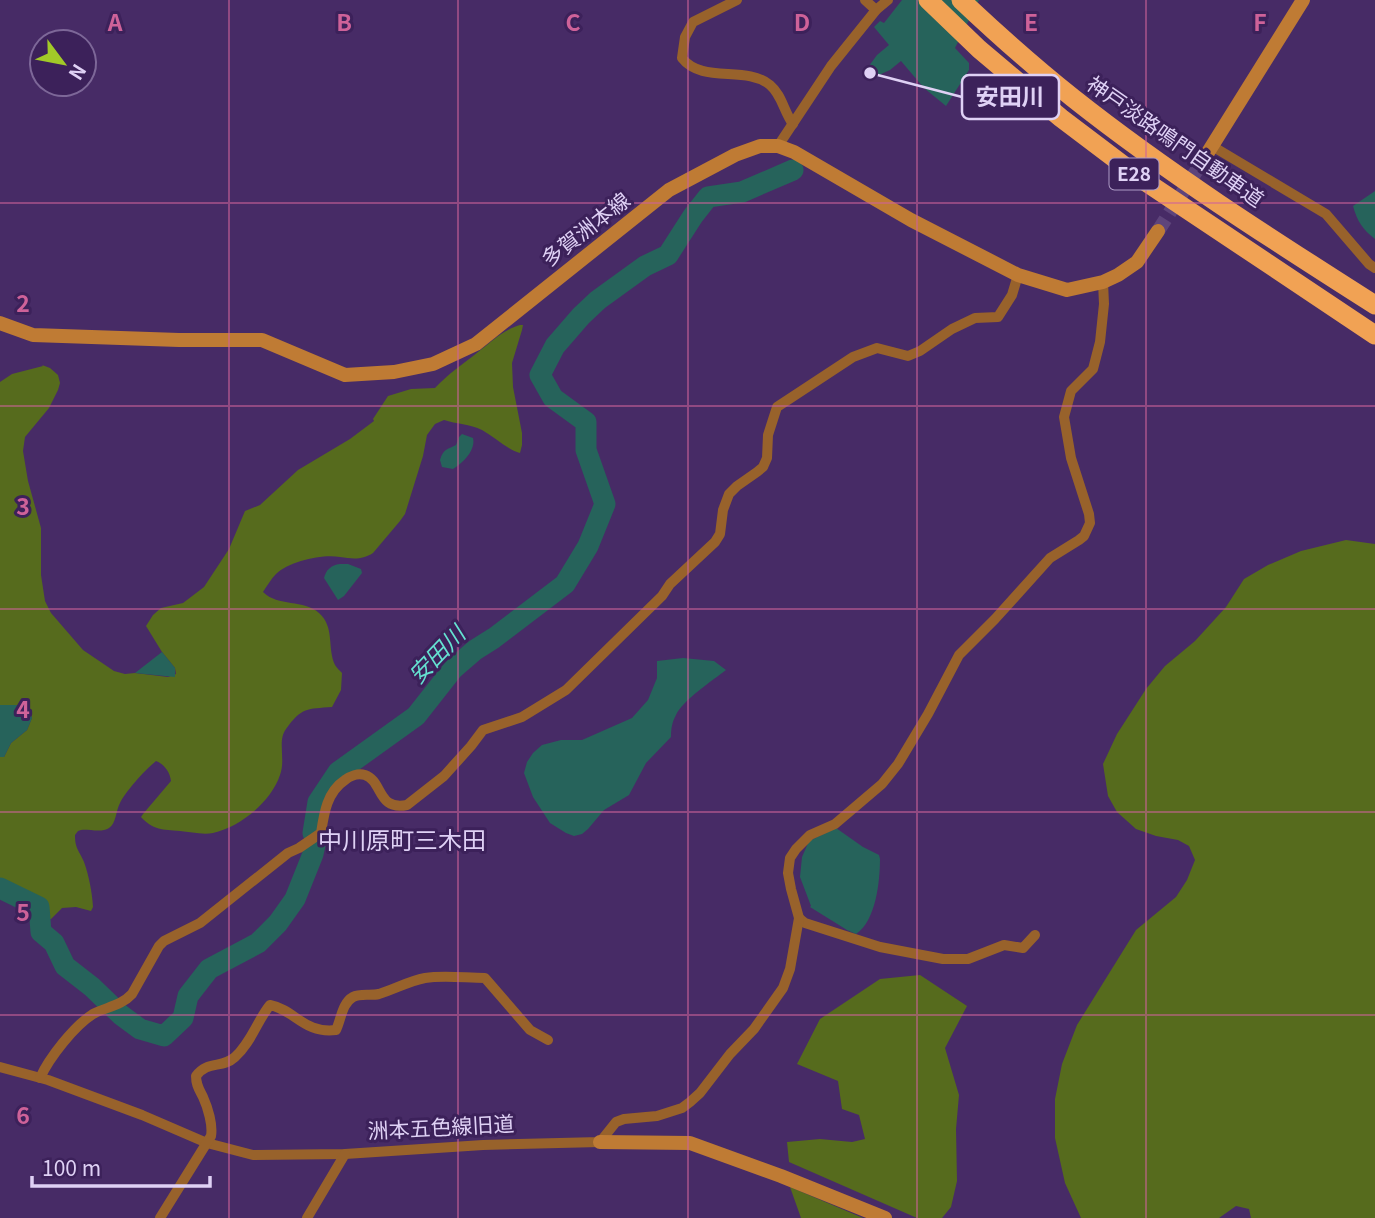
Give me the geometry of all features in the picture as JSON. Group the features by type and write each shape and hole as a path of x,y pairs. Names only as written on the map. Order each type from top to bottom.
{"highway":[{"name":"E28","path":"929,0 979,49 1062,118 1143,180 1375,335"},
{"name":"神戸淡路鳴門自動車道","path":"961,0 1073,98 1146,153 1375,305"}],"main road":[{"path":"1202,162 1303,0"},
{"name":"多賀洲本線","path":"0,323 33,335 262,340 345,375 394,372 433,364 476,344 669,190 734,155 760,146 778,146"},
{"path":"778,146 911,220 1018,275 1067,290 1103,282 1118,275 1137,262 1158,230"},
{"name":"洲本五色線旧道","path":"600,1142 690,1143 885,1218"}],"street":[{"path":"737,0 693,22 685,37 682,58 688,66 700,70 759,78 780,97 793,124"},
{"path":"865,0 876,9"},
{"path":"778,146 831,66 876,9 888,0"},
{"path":"1212,146 1326,214 1375,268"},
{"path":"40,1078 78,1026 94,1014 132,994 164,941 200,923 288,853 321,833 328,798 336,786 356,774 366,775 372,779 387,802 399,806 407,804 444,776 483,730 522,717 566,690 715,542 720,534 723,510 729,494 757,472 767,458 768,435 777,407 853,357 877,348 908,356 920,351 951,329 975,318 998,317 1012,295 1018,275"},
{"path":"600,1142 616,1122 657,1116 682,1108 700,1093 730,1054 754,1029 783,988 790,969 799,918 788,873 790,858 796,849 810,835 835,824 882,784 898,764 929,714 959,655 1050,558 1079,540 1087,530 1090,514 1071,458 1064,417 1071,391 1094,369 1104,304 1103,282"},
{"path":"799,918 805,923 880,947 943,959 968,959 1004,945 1023,948 1035,935"},
{"path":"160,1218 207,1143 212,1130 196,1076 204,1068 226,1063 234,1058 250,1039 270,1005 280,1008 304,1024 329,1031 336,1030 344,1008 352,997 357,995 378,994 429,978 485,978 530,1030 548,1040"},
{"name":"洲本五色線旧道","path":"0,1067 110,1102 207,1143 253,1155 345,1154 483,1145 600,1142"},
{"path":"307,1218 345,1154"}],"green space":[{"path":"523,325 512,363 513,387 522,433 520,453 477,428 444,420 435,424 427,435 405,514 373,553 357,558 333,556 298,562 276,574 263,592 276,600 306,606 319,613 329,631 335,665 342,673 341,690 332,707 306,710 286,729 282,739 280,775 262,804 234,825 213,833 154,827 141,817 171,781 166,769 156,761 123,798 111,826 103,830 81,830 75,835 90,884 93,907 91,911 76,907 62,908 48,920 42,904 0,882 0,757 4,757 11,743 27,730 32,718 26,707 0,705 0,382 12,374 42,365 58,375 60,383 49,408 25,437 23,451 41,528 41,575 45,601 51,613 83,650 114,671 168,677 176,674 175,668 146,626 161,608 183,603 204,587 229,549 245,511 260,505 298,470 350,439 374,421 388,396 411,389 435,388 498,336"},
{"path":"1346,540 1375,544 1375,1218 1251,1218 1249,1209 1236,1206 1219,1218 1081,1218 1065,1183 1055,1138 1055,1099 1062,1064 1077,1025 1136,930 1176,897 1195,860 1189,846 1178,840 1136,829 1117,812 1108,796 1103,764 1117,734 1146,689 1165,666 1195,641 1226,607 1244,579 1301,551"},
{"path":"920,975 967,1006 945,1048 959,1095 956,1129 957,1181 951,1207 942,1218 917,1218 789,1162 787,1142 820,1139 852,1142 865,1139 859,1115 842,1109 838,1081 797,1064 820,1019 880,979"},
{"path":"790,1187 863,1218 801,1218"}],"shaded area":[{"path":"902,0 979,0 955,48 969,63 969,70 946,106 924,88 901,61 890,70 872,78 866,70 889,45 874,27 880,21 884,23"},
{"path":"1375,191 1375,239 1361,225 1353,206"},
{"path":"462,434 473,438 471,452 453,469 442,467 440,460 443,453 456,445"},
{"path":"340,564 361,569 362,573 338,600 324,578 329,568"},
{"path":"162,652 175,668 175,677 135,673"},
{"path":"683,658 714,661 726,670 679,709 671,737 646,763 629,795 604,810 582,834 574,836 550,823 533,797 524,773 533,753 542,745 561,740 582,740 632,718 648,700 657,678 657,661"},
{"path":"0,705 26,707 32,718 27,730 11,743 4,757 0,757"},
{"path":"836,828 879,855 880,859 878,889 872,910 863,928 856,934 810,907 800,877 802,857 809,841"}],"waterway":[{"name":"安田川","path":"0,888 39,907 41,932 54,943 65,966 140,1029 164,1036 183,1018 188,996 209,969 258,943 278,923 295,899 313,854 318,802 338,772 416,716 453,669 565,584 588,546 605,504 586,450 586,422 553,398 540,375 555,346 598,300 645,266 668,255 708,197 742,192 793,170"}],"tunnel":[{"path":"1158,231 1202,162"}],"place":[{"name":"安田川","path":"870,73"}],"district":[{"name":"中川原町三木田","path":"402,841"}]}
